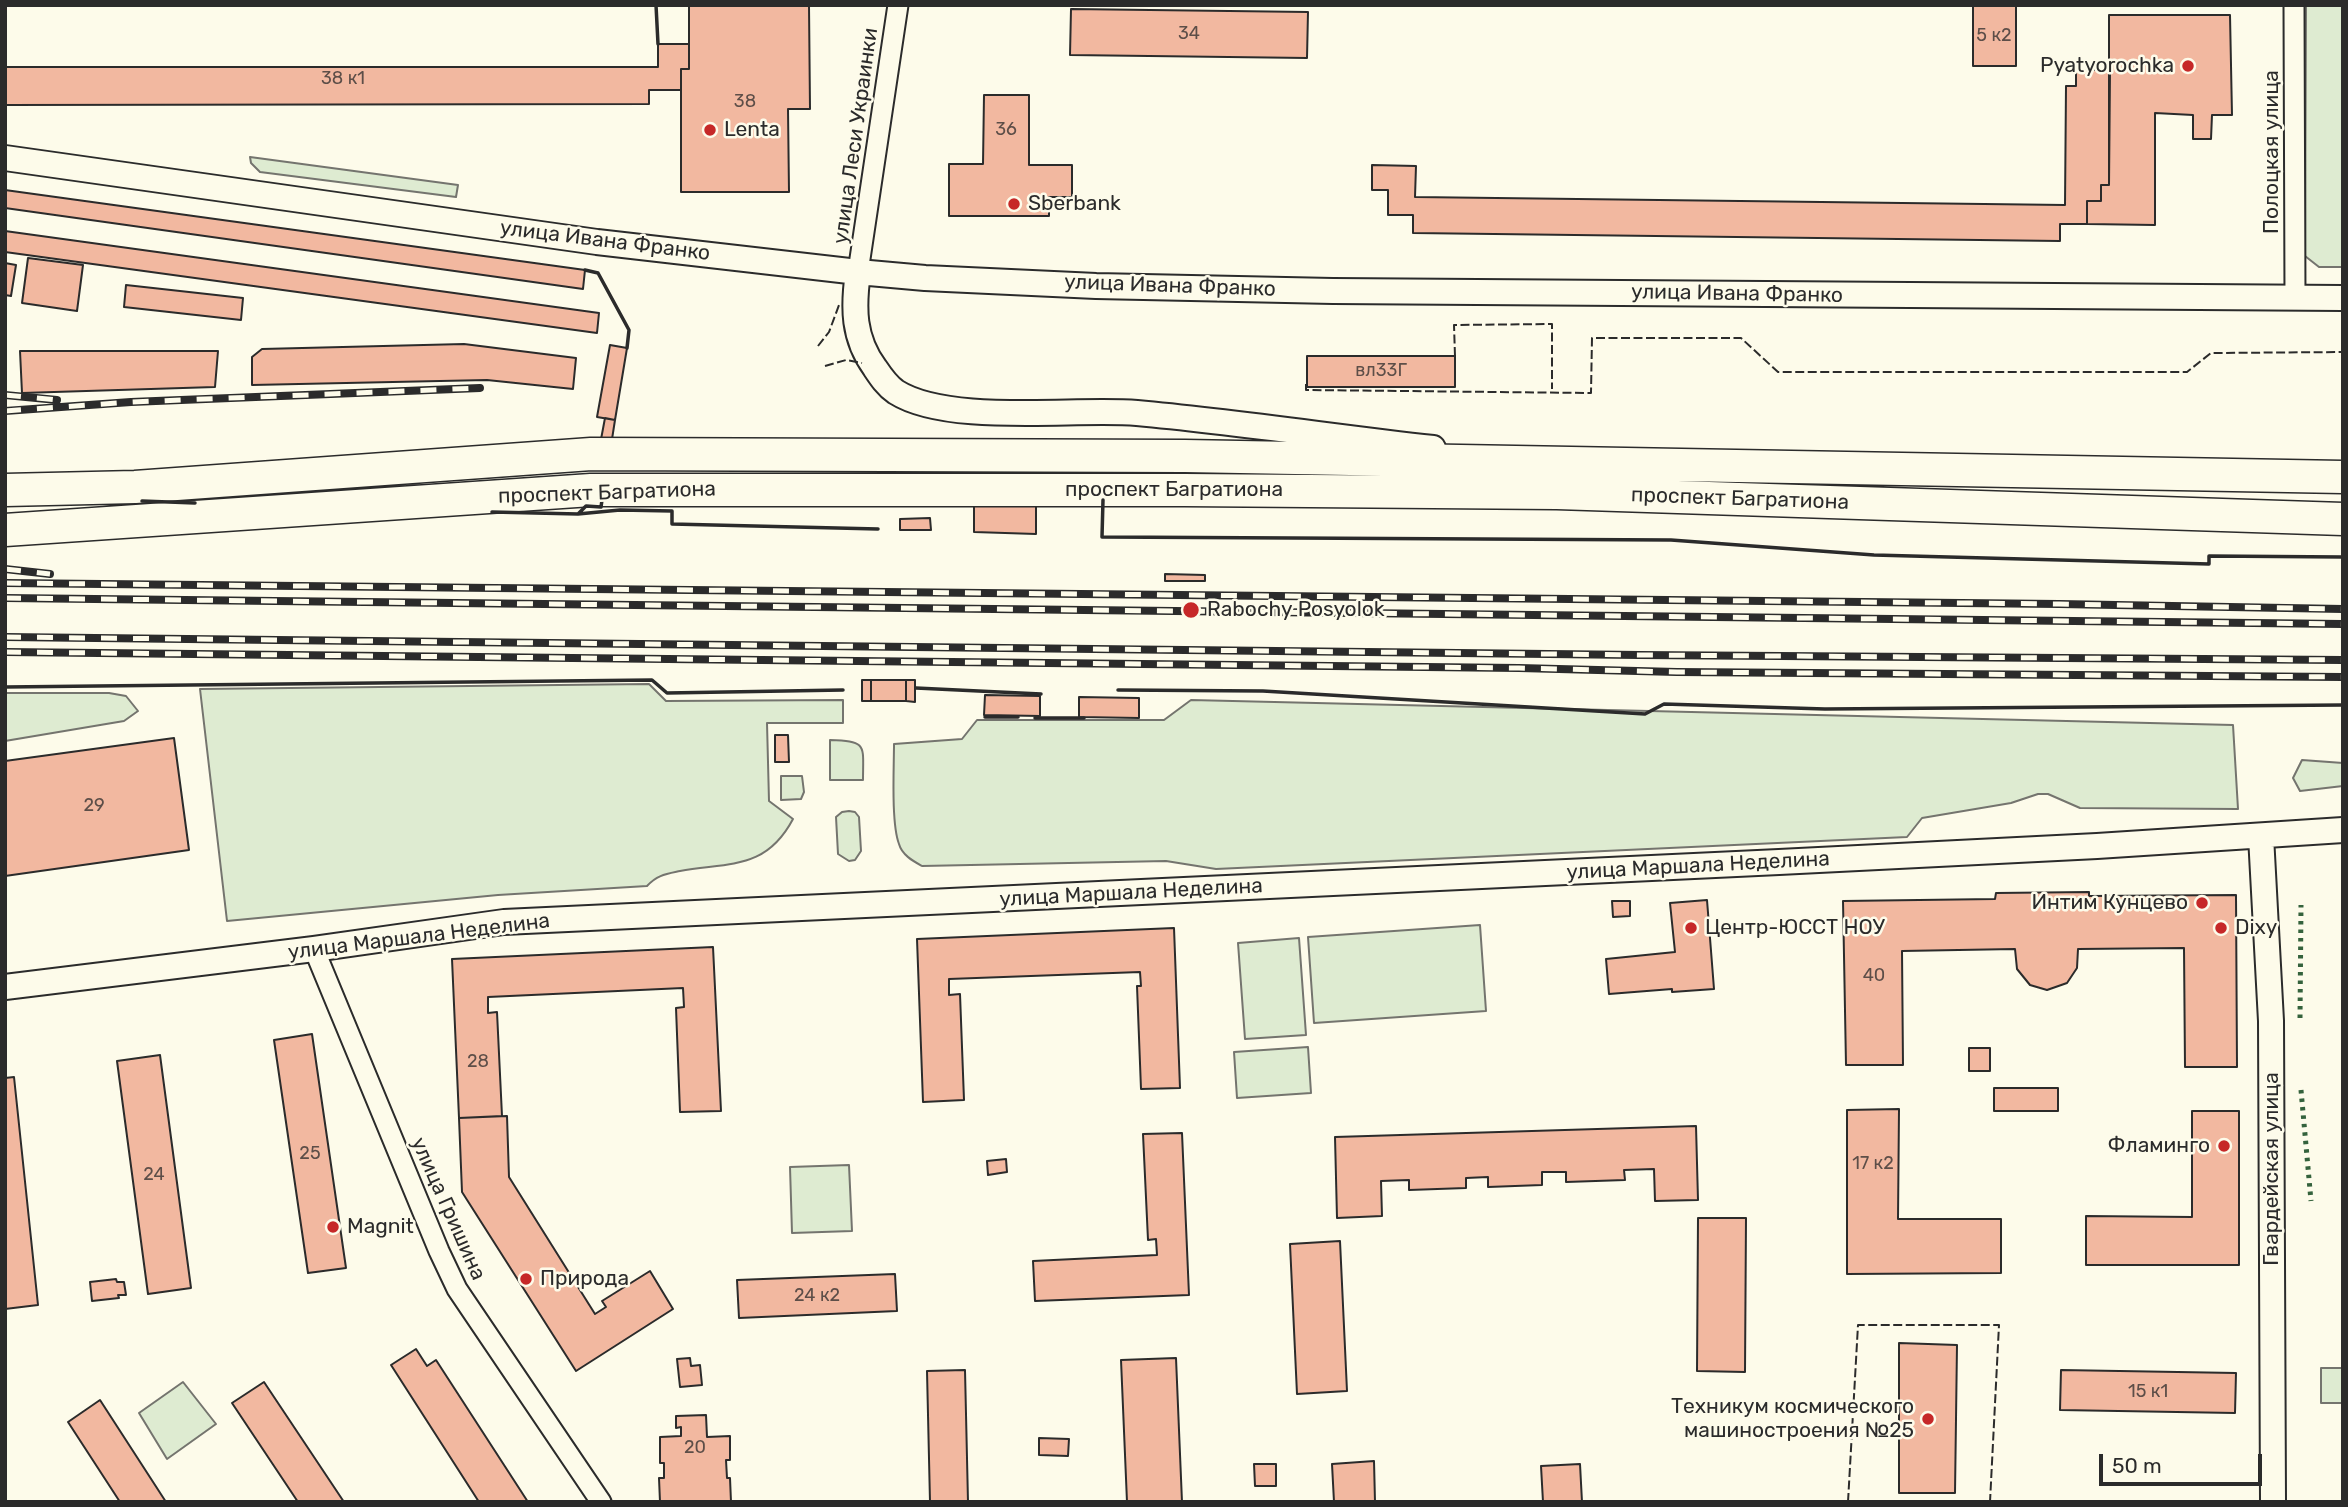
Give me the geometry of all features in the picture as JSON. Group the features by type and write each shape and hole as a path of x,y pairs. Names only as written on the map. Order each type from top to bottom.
{"main road":[{"name":"проспект Багратиона","path":"5,490 135,487 591,454 1185,456 2343,477"},
{"name":"проспект Багратиона","path":"5,530 591,489 1184,489 1557,493 2343,519"}],"street":[{"name":"улица Леси Украинки","path":"858,272 898,5"},
{"name":"Полоцкая улица","path":"2294,5 2295,298"},
{"name":"улица Ивана Франко","path":"5,158 597,242 858,272 1096,286 1333,291 2343,298"},
{"path":"858,272 854,318 864,351 883,380 895,391 931,405 975,411 1135,413 1559,461"},
{"name":"улица Маршала Неделина","path":"5,986 314,949 504,922 1766,863 2343,830"},
{"name":"Гвардейская улица","path":"2261,836 2271,1021 2273,1502"},
{"name":"улица Гришина","path":"314,949 457,1289 601,1502"}],"green space":[{"path":"2306,5 2343,5 2343,267 2319,267 2305,256"},
{"path":"250,157 458,185 456,197 260,172 251,163"},
{"path":"649,684 666,701 843,700 843,723 767,723 769,801 793,819 771,847 745,861 666,874 654,879 647,886 498,895 227,921 200,689"},
{"path":"5,693 109,693 126,696 138,711 124,721 5,741"},
{"path":"1191,700 2233,725 2238,809 2080,808 2048,794 2038,794 2011,803 1922,818 1907,837 1216,869 1166,861 922,866 900,848 894,809 894,744 962,739 977,720 1164,720"},
{"path":"830,740 851,742 861,747 863,780 830,780"},
{"path":"2302,760 2343,763 2343,786 2300,791 2293,778"},
{"path":"781,776 802,776 804,792 801,799 781,800"},
{"path":"849,811 855,812 859,817 861,851 855,860 849,861 838,854 836,817"},
{"path":"1480,925 1486,1011 1314,1023 1308,937"},
{"path":"1299,938 1306,1035 1245,1039 1238,943"},
{"path":"1308,1047 1311,1093 1237,1098 1234,1052"},
{"path":"849,1165 852,1231 792,1233 790,1167"},
{"path":"2321,1368 2343,1368 2343,1403 2321,1403"},
{"path":"183,1382 216,1424 167,1459 139,1413"}],"building":[{"path":"689,5 809,5 810,109 788,109 789,192 681,192 681,69 689,69"},
{"path":"1973,5 2016,5 2016,66 1973,66"},
{"path":"1071,9 1308,12 1307,58 1070,55"},
{"path":"2109,15 2230,15 2232,115 2212,115 2211,139 2193,139 2193,115 2155,113 2155,225 2087,224 2087,201 2101,201 2101,185 2109,185"},
{"path":"658,44 689,44 689,69 681,69 681,90 649,90 649,104 5,105 5,67 658,67"},
{"path":"2076,70 2110,70 2109,185 2101,185 2101,201 2087,201 2087,224 2060,224 2060,241 1413,233 1413,215 1388,215 1388,190 1372,190 1372,165 1416,166 1415,197 2065,205 2066,86 2076,86"},
{"path":"984,95 1029,95 1029,165 1072,165 1072,197 1049,197 1049,216 949,216 949,164 983,164"},
{"path":"5,190 585,270 583,289 5,208"},
{"path":"5,231 599,313 597,333 5,252"},
{"path":"28,258 83,265 77,311 22,303"},
{"path":"5,263 16,265 11,296 5,295"},
{"path":"126,285 243,298 241,320 124,307"},
{"path":"464,344 576,358 573,389 487,380 252,385 252,357 262,349"},
{"path":"610,345 627,348 615,420 597,417"},
{"path":"20,351 218,351 215,387 22,393"},
{"path":"1307,356 1455,356 1455,387 1307,387"},
{"path":"605,418 615,420 610,452 599,450"},
{"path":"974,505 1036,505 1036,534 974,532"},
{"path":"930,518 931,530 900,530 900,519"},
{"path":"1165,574 1205,575 1205,581 1165,581"},
{"path":"862,680 871,680 871,701 862,701"},
{"path":"871,680 906,680 906,701 871,701"},
{"path":"906,680 915,680 915,702 906,701"},
{"path":"985,695 1040,696 1040,716 984,715"},
{"path":"1079,697 1139,698 1139,718 1079,717"},
{"path":"775,735 788,735 789,762 775,762"},
{"path":"174,738 189,850 5,876 5,761"},
{"path":"2089,892 2089,896 2236,895 2237,1067 2185,1067 2184,948 2078,949 2077,968 2067,983 2047,990 2030,985 2017,969 2015,949 1902,951 1903,1065 1846,1065 1843,901 1995,899 1996,893"},
{"name":"Центр-ЮССТ НОУ","path":"1707,900 1714,989 1609,994 1606,959 1675,952 1670,903"},
{"path":"1612,901 1630,901 1630,916 1613,917"},
{"path":"1174,928 1180,1088 1141,1089 1137,986 1141,986 1140,972 949,979 949,995 960,994 964,1100 923,1102 917,939"},
{"path":"713,947 721,1111 680,1112 676,1008 684,1007 683,988 488,997 488,1013 497,1012 502,1116 459,1118 452,959"},
{"path":"312,1034 346,1268 308,1273 274,1040"},
{"path":"1969,1048 1990,1048 1990,1071 1969,1071"},
{"path":"160,1055 191,1288 148,1294 117,1061"},
{"path":"14,1077 38,1305 5,1309 5,1078"},
{"path":"1994,1088 2058,1088 2058,1111 1994,1111"},
{"path":"1899,1109 1898,1219 2001,1219 2001,1273 1847,1274 1847,1110"},
{"path":"2192,1111 2239,1111 2239,1265 2086,1265 2086,1216 2192,1217"},
{"path":"507,1116 509,1177 595,1314 606,1307 602,1301 650,1271 673,1309 576,1371 462,1192 459,1118"},
{"path":"1696,1126 1698,1200 1655,1201 1654,1169 1624,1170 1625,1180 1566,1182 1566,1172 1542,1172 1542,1185 1488,1187 1488,1177 1466,1178 1466,1188 1409,1190 1409,1180 1381,1181 1382,1216 1337,1218 1335,1137"},
{"path":"1182,1133 1189,1295 1035,1301 1033,1261 1157,1255 1156,1239 1148,1240 1143,1134"},
{"path":"1006,1159 1007,1172 988,1175 987,1161"},
{"path":"1698,1218 1746,1218 1745,1372 1697,1371"},
{"path":"1340,1241 1347,1391 1297,1394 1290,1244"},
{"path":"895,1274 897,1311 739,1318 737,1280"},
{"path":"116,1279 117,1282 124,1282 126,1295 92,1301 90,1282"},
{"name":"Техникум космического машиностроения №25","path":"1899,1343 1957,1345 1955,1493 1899,1493"},
{"path":"416,1349 427,1366 436,1360 528,1502 479,1502 391,1365"},
{"path":"690,1358 691,1366 700,1365 702,1385 680,1387 677,1359"},
{"path":"1176,1358 1182,1502 1127,1502 1121,1360"},
{"path":"965,1370 968,1502 930,1502 927,1371"},
{"path":"2061,1370 2236,1373 2235,1413 2060,1410"},
{"path":"264,1382 344,1502 298,1502 232,1403"},
{"path":"100,1400 166,1502 120,1502 68,1422"},
{"path":"706,1415 707,1437 730,1436 730,1460 726,1460 731,1502 660,1502 659,1478 664,1478 664,1463 660,1463 660,1437 681,1436 681,1427 676,1428 676,1416"},
{"path":"1039,1438 1069,1439 1068,1456 1039,1455"},
{"path":"1374,1461 1375,1502 1334,1502 1332,1464"},
{"path":"1254,1464 1276,1464 1276,1486 1255,1486"},
{"path":"1580,1464 1582,1502 1543,1502 1541,1466"}],"railway":[{"path":"5,411 131,402 480,388"},
{"path":"5,395 57,400"},
{"path":"5,569 50,574"},
{"path":"5,583 2343,609"},
{"path":"5,598 2343,624"},
{"path":"5,637 2343,660"},
{"path":"5,652 1519,668 1677,672 2343,677"}],"hedge":[{"path":"2300,1018 2301,905"},
{"path":"2301,1090 2311,1201"}],"fence":[{"path":"818,346 829,332 839,305"},
{"path":"1455,356 1454,325 1552,324 1552,389"},
{"path":"1306,384 1306,390 1591,393 1592,338 1741,338 1778,372 2187,372 2211,353 2343,352"},
{"path":"825,366 846,360 862,363"},
{"path":"1848,1502 1858,1325 1999,1325 1990,1502"}],"wall":[{"path":"656,5 658,44"},
{"path":"585,270 598,273 629,330 627,348"},
{"path":"492,512 578,514 586,506 601,507 602,500"},
{"path":"1103,500 1102,537 1671,540 1874,555 2209,564 2209,556 2343,557"},
{"path":"142,501 195,503"},
{"path":"578,514 620,510 672,511 672,524 878,529"},
{"path":"5,687 652,680 667,693 843,690"},
{"path":"916,688 1041,694"},
{"path":"1118,690 1263,691 1645,714 1664,704 1825,709 2343,705"},
{"path":"985,717 1018,717"},
{"path":"1035,718 1084,718"}],"place":[{"name":"Pyatyorochka","path":"2188,66"},
{"name":"Lenta","path":"710,130"},
{"name":"Sberbank","path":"1014,204"},
{"name":"Rabochy Posyolok","path":"1191,610"},
{"name":"Интим Кунцево","path":"2202,903"},
{"name":"Центр-ЮССТ НОУ","path":"1691,928"},
{"name":"Dixy","path":"2221,928"},
{"name":"Фламинго","path":"2224,1146"},
{"name":"Magnit","path":"333,1227"},
{"name":"Природа","path":"526,1279"},
{"name":"Техникум космического машиностроения №25","path":"1928,1419"}]}
